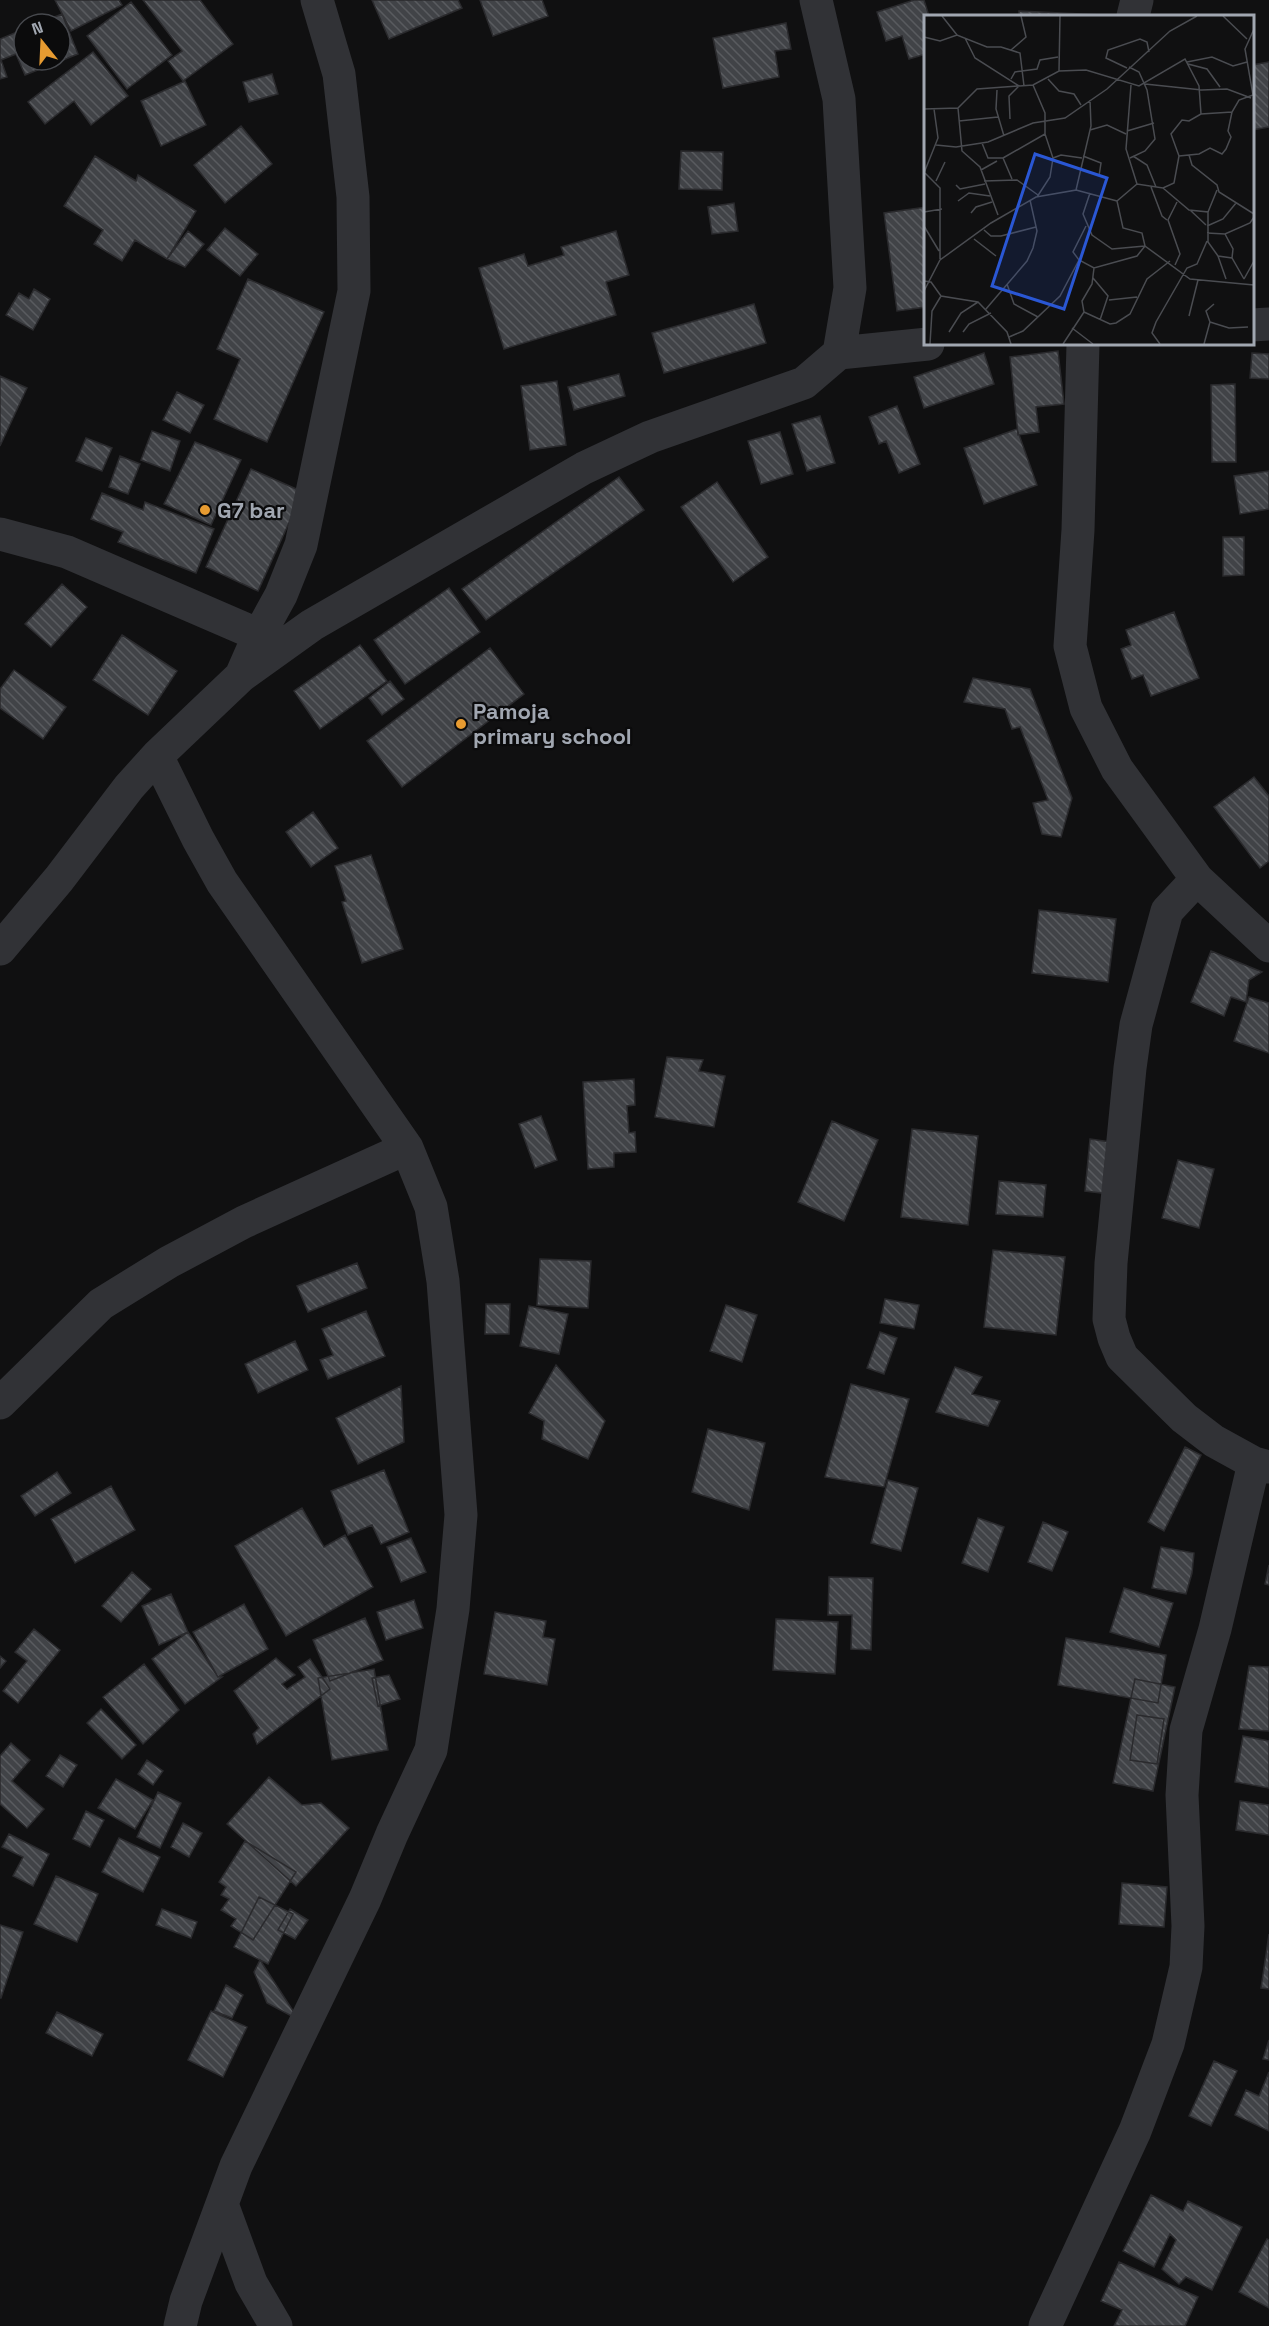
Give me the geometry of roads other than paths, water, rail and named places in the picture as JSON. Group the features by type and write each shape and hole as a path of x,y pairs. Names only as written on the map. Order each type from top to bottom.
{"street":[{"path":"241,676 259,635 281,595 301,545 354,291 354,197 339,74 317,0"},
{"path":"816,0 839,99 850,288 839,353"},
{"path":"1133,15 1137,0"},
{"path":"1254,325 1269,324"},
{"path":"0,949 59,879 129,787 157,756 241,676 312,625 584,468 650,437 804,383 839,353 924,344"},
{"path":"1083,345 1078,530 1070,646 1086,708 1117,769 1197,879 1269,946"},
{"path":"0,534 67,552 259,635"},
{"path":"157,756 222,882 407,1148 431,1207 443,1281 461,1515 453,1609 431,1750 365,1899 236,2166 186,2301 180,2326"},
{"path":"1045,2326 1135,2131 1168,2044 1186,1967 1188,1926 1182,1795 1186,1730 1262,1465 1214,1441 1184,1418 1161,1396 1122,1358 1109,1318 1111,1263 1136,1025 1167,911 1197,879"},
{"path":"0,1403 101,1304 169,1262 244,1222 407,1148"},
{"path":"222,2204 251,2283 276,2326"}],"place":[{"name":"G7 bar","path":"205,510"},
{"name":"Pamoja primary school","path":"461,724"}]}
